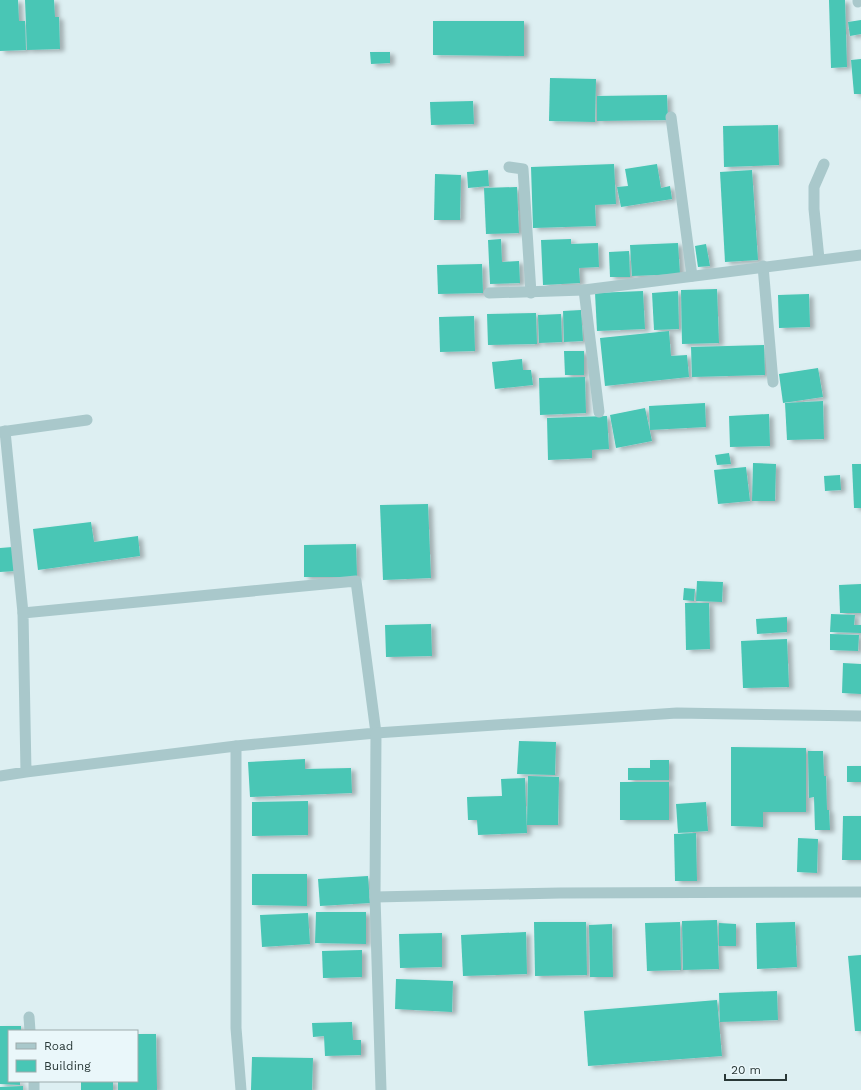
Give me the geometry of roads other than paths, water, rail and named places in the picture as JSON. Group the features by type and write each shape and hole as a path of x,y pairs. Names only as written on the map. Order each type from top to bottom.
{"street":[{"path":"670,116 692,276"},
{"path":"819,259 814,209 814,187 824,164"},
{"path":"509,167 523,169 532,292"},
{"path":"489,293 584,290 763,266 861,255"},
{"path":"763,266 774,382"},
{"path":"584,290 599,412"},
{"path":"26,772 23,613 2,432 87,420"},
{"path":"23,613 356,581 376,733 375,896 381,1090"},
{"path":"0,776 236,746 376,733 677,713 861,716"},
{"path":"236,746 236,1028 240,1090"},
{"path":"375,896 568,893 861,892"},
{"path":"29,1017 30,1030"}]}
